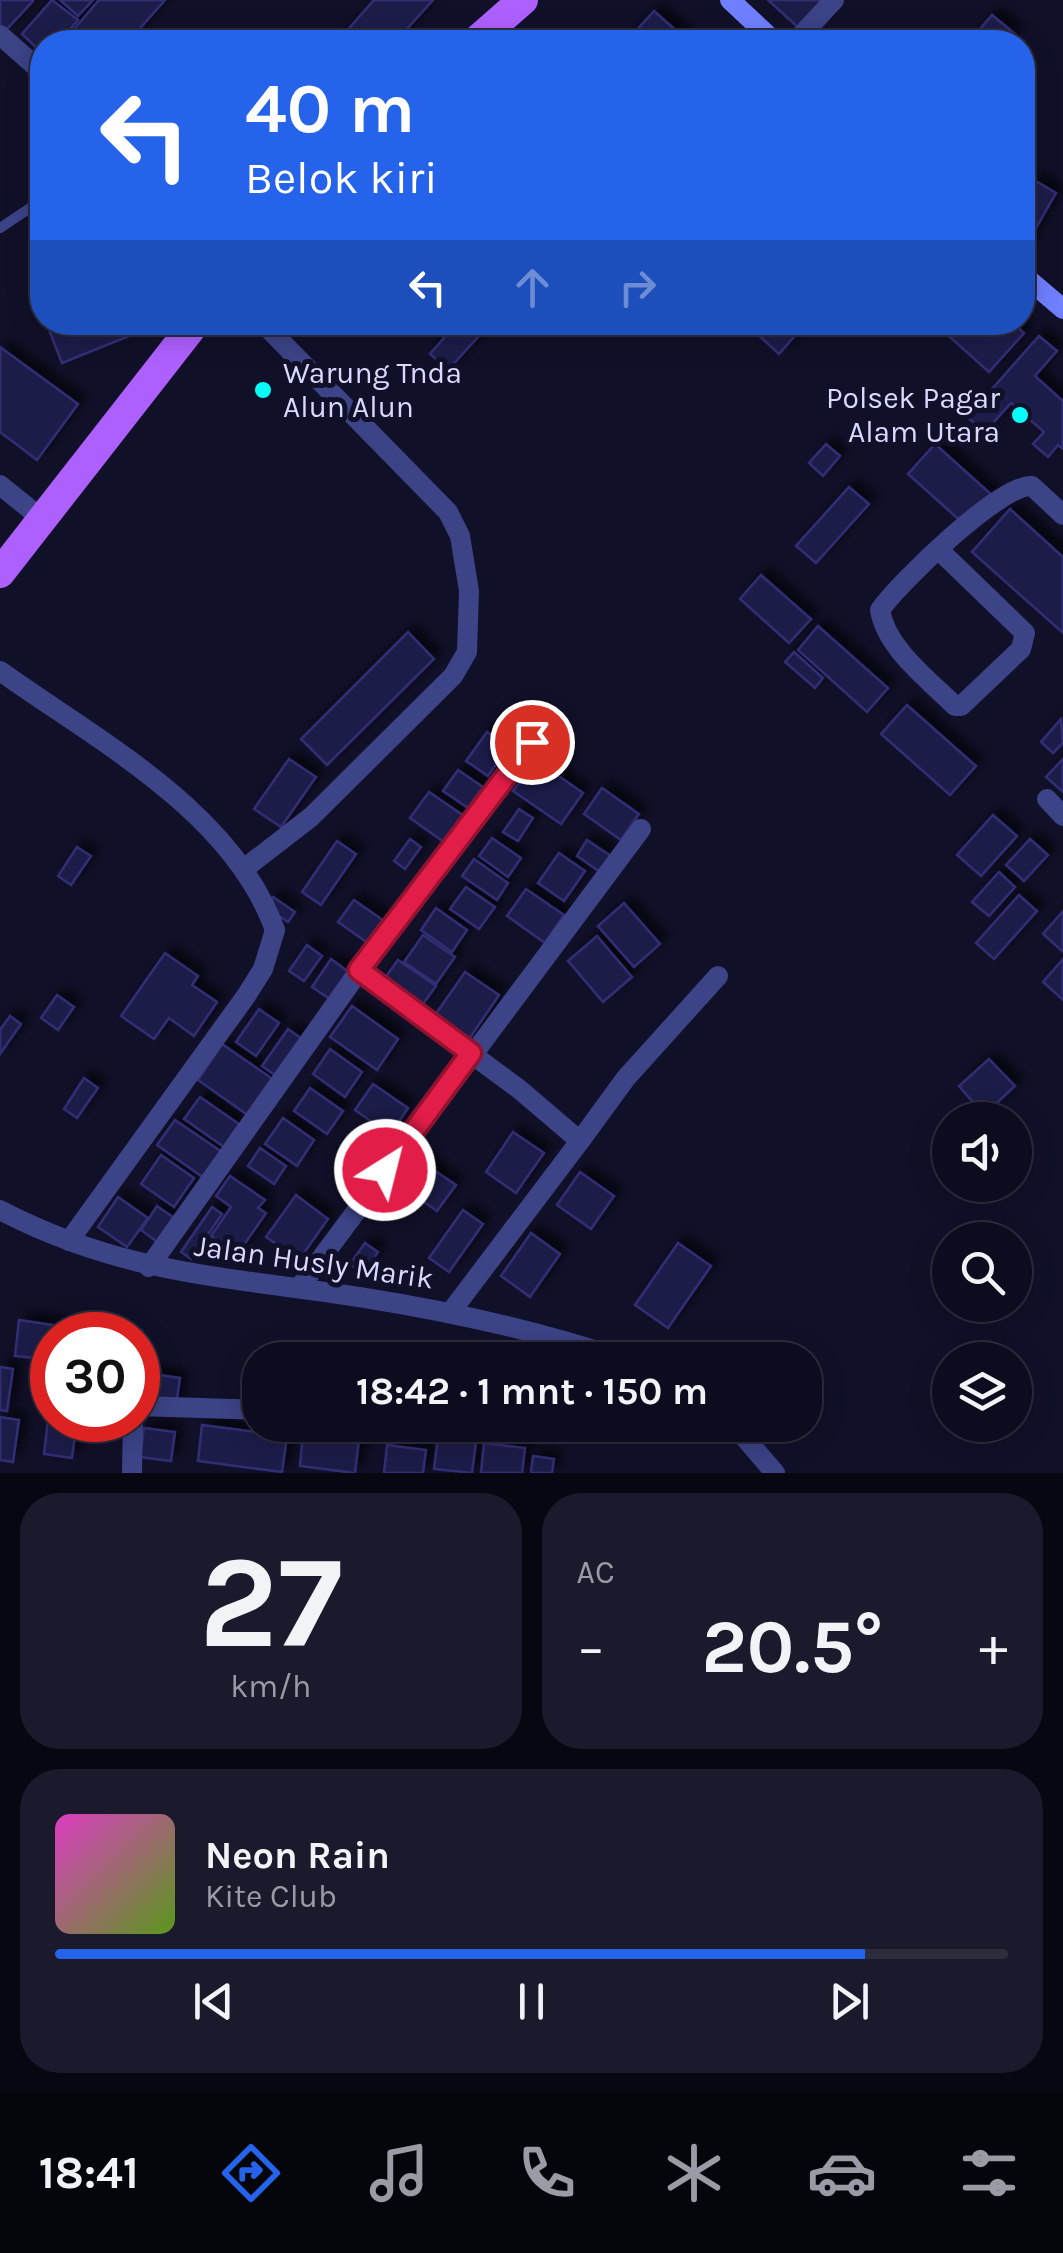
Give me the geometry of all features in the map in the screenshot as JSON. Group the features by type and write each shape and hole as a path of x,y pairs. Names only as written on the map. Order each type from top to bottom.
{"main road":[{"path":"486,30 507,5"},
{"path":"0,573 186,335"}],"street":[{"path":"730,0 762,30"},
{"path":"806,30 834,0"},
{"path":"0,35 30,61"},
{"path":"1035,285 1063,309"},
{"path":"245,868 311,817 453,676 462,665 468,628 465,558 448,512 275,335"},
{"path":"0,485 41,518"},
{"path":"939,550 1025,634 1020,649 962,706 955,706 918,668 883,626 880,610 892,593 939,550 1023,485 1032,486 1063,515"},
{"path":"0,671 168,794 245,868 275,930 263,968 69,1241"},
{"path":"149,1268 359,970 532,742"},
{"path":"1048,798 1063,816"},
{"path":"299,1288 641,829"},
{"path":"359,970 580,1141"},
{"path":"450,1313 626,1078 718,976"},
{"name":"Jalan Husly Marik","path":"0,1210 69,1241 149,1268 450,1313 558,1342"},
{"path":"160,1407 242,1409"},
{"path":"132,1473 133,1442"},
{"path":"749,1442 775,1473"}],"lane":[{"path":"0,228 30,208"}],"building":[{"path":"0,0 33,1 6,30 0,25"},
{"path":"52,0 78,20 69,30 30,30 30,42 22,34"},
{"path":"60,0 93,0 78,16"},
{"path":"99,0 165,0 139,30 73,30"},
{"path":"374,0 433,0 406,30 348,30"},
{"path":"768,0 830,0 801,30"},
{"path":"654,11 675,30 637,30"},
{"path":"992,15 1010,30 979,30"},
{"path":"1035,181 1056,193 1035,230"},
{"path":"51,335 132,335 62,363"},
{"path":"447,335 478,337 448,370 430,354"},
{"path":"758,335 796,335 779,354"},
{"path":"947,335 1022,335 989,372"},
{"path":"1039,336 1057,351 1035,376 1063,401 1063,449 1058,445 1048,457 1033,444 1044,432 1011,403 985,432 967,417"},
{"path":"0,347 78,404 37,460 0,432"},
{"path":"826,444 840,456 823,476 809,463"},
{"path":"935,444 993,496 966,526 908,474"},
{"path":"849,487 869,504 816,563 796,546"},
{"path":"1010,509 1063,557 1063,633 972,552"},
{"path":"761,575 811,619 789,643 740,599"},
{"path":"818,626 888,688 867,712 798,650"},
{"path":"408,632 434,659 327,765 301,739"},
{"path":"794,652 823,678 815,688 785,662"},
{"path":"907,705 976,766 950,795 881,734"},
{"path":"1061,719 1063,743 1053,753 1041,742"},
{"path":"487,732 508,747 488,776 466,761"},
{"path":"289,759 316,777 281,827 254,809"},
{"path":"1063,759 1063,792 1046,777"},
{"path":"536,760 583,793 561,824 513,791"},
{"path":"458,770 483,787 468,808 443,791"},
{"path":"602,788 639,814 621,840 584,814"},
{"path":"429,792 467,818 448,845 410,818"},
{"path":"519,809 533,818 518,841 503,832"},
{"path":"993,815 1017,836 981,876 957,855"},
{"path":"492,838 521,858 508,877 479,856"},
{"path":"410,839 421,847 405,869 394,861"},
{"path":"1030,839 1048,855 1024,881 1006,865"},
{"path":"587,840 611,856 600,872 577,856"},
{"path":"337,841 356,854 321,905 302,892"},
{"path":"77,847 91,856 71,885 58,876"},
{"path":"559,853 585,871 564,901 538,883"},
{"path":"474,859 508,883 497,900 462,876"},
{"path":"999,872 1015,887 989,916 972,902"},
{"path":"466,887 495,907 479,929 450,909"},
{"path":"526,889 564,915 545,943 507,916"},
{"path":"1019,895 1037,911 994,959 976,943"},
{"path":"273,897 295,912 288,922 266,907"},
{"path":"354,900 387,923 372,946 338,922"},
{"path":"624,903 660,944 634,967 598,926"},
{"path":"436,908 467,930 452,952 421,930"},
{"path":"1063,911 1063,949 1062,951 1043,934"},
{"path":"423,935 455,957 436,984 404,962"},
{"path":"597,936 632,977 603,1002 568,961"},
{"path":"307,945 322,956 304,981 289,971"},
{"path":"165,953 198,976 192,985 217,1002 194,1036 169,1018 154,1039 121,1016"},
{"path":"331,959 353,975 334,1002 312,987"},
{"path":"1063,959 1063,1000 1043,982"},
{"path":"398,960 436,986 418,1011 380,985"},
{"path":"465,972 499,995 467,1042 433,1018"},
{"path":"57,995 74,1007 58,1030 41,1018"},
{"path":"352,1006 398,1039 377,1070 330,1037"},
{"path":"259,1009 279,1023 256,1056 236,1042"},
{"path":"10,1016 21,1024 0,1054 0,1030"},
{"path":"288,1029 305,1041 279,1078 262,1066"},
{"path":"222,1044 274,1080 249,1116 198,1080"},
{"path":"330,1049 362,1072 345,1097 313,1074"},
{"path":"989,1059 1015,1086 998,1102 973,1102 959,1086"},
{"path":"84,1078 98,1088 77,1118 64,1109"},
{"path":"373,1084 408,1108 390,1135 355,1110"},
{"path":"310,1088 343,1111 327,1134 294,1111"},
{"path":"200,1097 239,1124 224,1147 184,1119"},
{"path":"283,1118 314,1140 297,1166 265,1144"},
{"path":"175,1120 222,1152 204,1178 157,1145"},
{"path":"513,1132 544,1153 516,1193 486,1172"},
{"path":"260,1148 286,1166 274,1184 248,1166"},
{"path":"161,1155 194,1178 174,1207 141,1184"},
{"path":"422,1162 456,1185 437,1211 404,1188"},
{"path":"580,1172 614,1196 591,1229 557,1205"},
{"path":"230,1176 265,1200 258,1208 266,1213 237,1255 211,1236 231,1207 216,1196"},
{"path":"296,1195 328,1219 299,1260 266,1237"},
{"path":"118,1197 148,1218 127,1247 98,1227"},
{"path":"157,1206 177,1220 160,1244 141,1230"},
{"path":"212,1207 222,1214 191,1259 181,1252"},
{"path":"463,1210 483,1224 449,1272 429,1258"},
{"path":"531,1233 560,1254 530,1297 501,1276"},
{"path":"365,1243 378,1252 363,1274 350,1264"},
{"path":"678,1243 711,1266 668,1328 635,1305"},
{"path":"19,1320 30,1322 30,1358 15,1356"},
{"path":"0,1367 13,1369 7,1411 0,1410"},
{"path":"160,1375 180,1378 176,1406 160,1404"},
{"path":"0,1417 19,1420 13,1462 0,1460"},
{"path":"202,1425 242,1430 242,1442 286,1442 282,1472 198,1461"},
{"path":"160,1430 175,1432 171,1461 140,1457 142,1442 160,1442"},
{"path":"45,1442 74,1442 72,1458 44,1454"},
{"path":"302,1442 359,1442 355,1473 300,1466"},
{"path":"437,1442 476,1442 472,1473 434,1469"},
{"path":"484,1443 525,1448 522,1473 481,1473"},
{"path":"387,1445 426,1450 423,1473 384,1473"},
{"path":"533,1456 554,1459 552,1473 531,1473"}],"place":[{"name":"Warung Tnda Alun Alun","path":"263,390"},
{"name":"Polsek Pagar Alam Utara","path":"1020,415"}],"route":[{"path":"385,1170 471,1053 359,970 532,742"}]}
